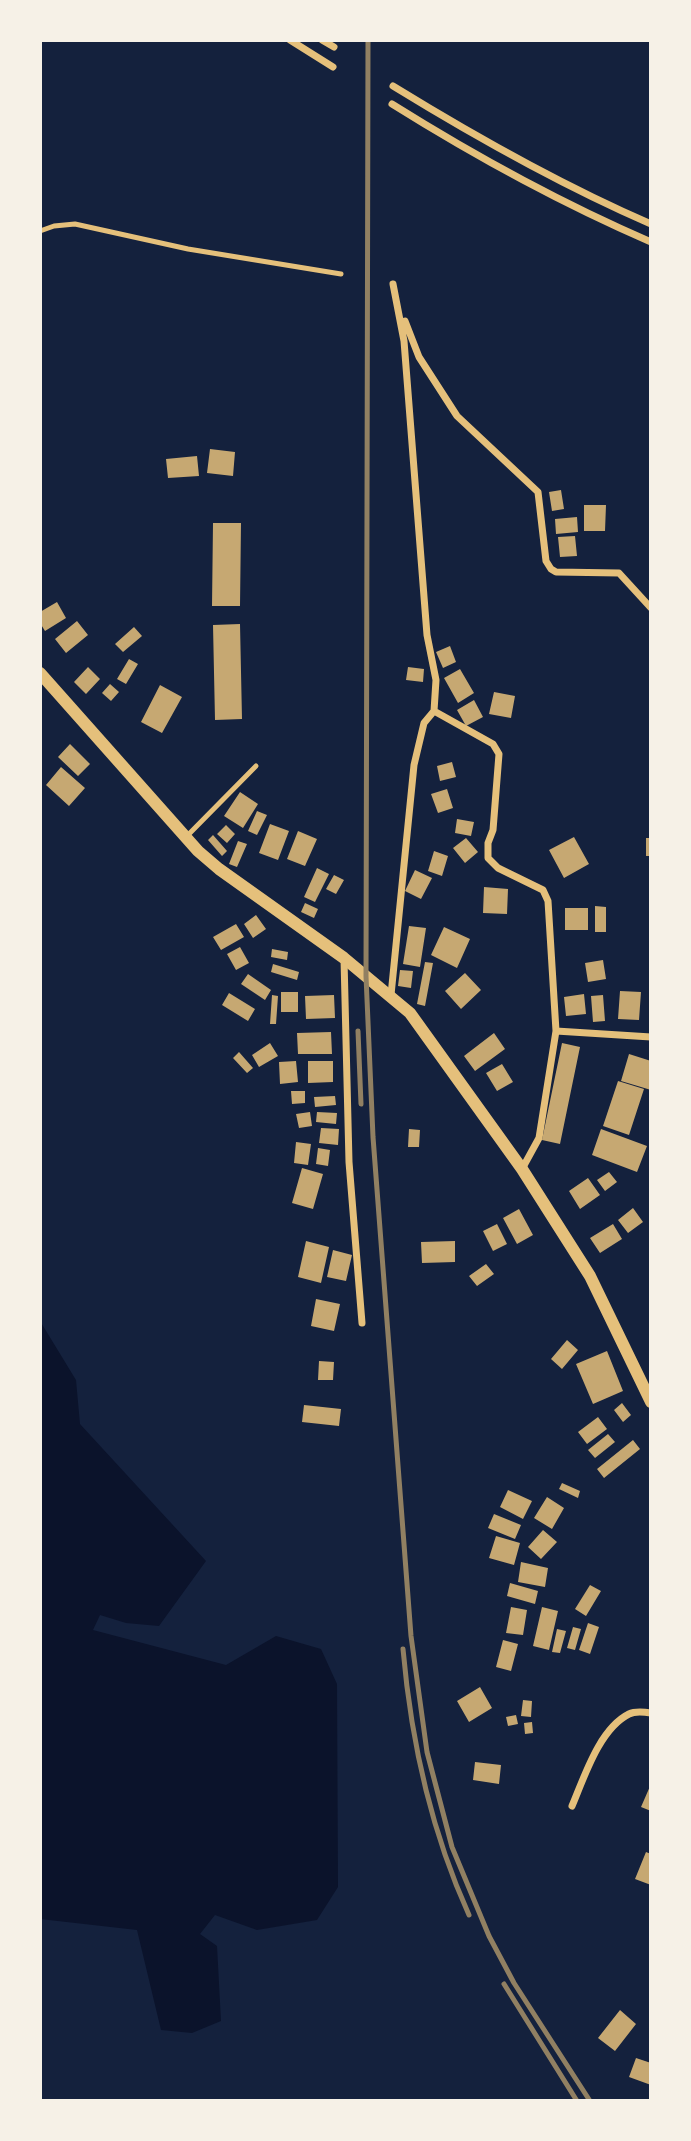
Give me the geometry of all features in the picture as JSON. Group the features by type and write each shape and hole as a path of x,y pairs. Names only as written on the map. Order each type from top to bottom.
{"street":[{"path":"290,40 333,67"},
{"path":"322,40 334,47"},
{"path":"393,86 454,124 527,164 651,224"},
{"path":"392,104 520,179 602,221 651,242"},
{"path":"393,284 419,357 457,416 538,492 547,561 551,569 556,572 619,573 651,608"},
{"path":"391,995 414,765 424,723 434,711 436,680 427,635 400,308"},
{"path":"40,674 185,839 219,869 344,958 410,1013 522,1169 590,1276 651,1402"},
{"path":"434,711 493,744 499,754 488,858 498,868 543,890 548,901 556,1031 539,1138 522,1169"},
{"path":"344,958 348,1148 362,1323"},
{"path":"556,1031 651,1037"},
{"path":"572,1806 599,1745 618,1721 631,1712 651,1713"}],"lane":[{"path":"40,231 54,226 75,224 188,249 341,274"},
{"path":"185,839 256,766"}],"water":[{"path":"40,1321 76,1380 80,1424 206,1561 159,1626 126,1623 100,1615 93,1630 226,1665 276,1636 321,1649 337,1684 338,1887 317,1920 257,1930 215,1915 200,1934 217,1946 221,2021 192,2033 161,2030 137,1930 40,1919"}],"building":[{"path":"210,449 235,452 233,476 207,473"},
{"path":"197,456 199,476 168,478 166,459"},
{"path":"561,490 564,509 552,511 549,492"},
{"path":"584,505 606,505 605,531 584,531"},
{"path":"577,517 578,532 556,534 555,519"},
{"path":"213,523 241,523 240,606 212,606"},
{"path":"575,536 577,556 560,557 558,537"},
{"path":"57,602 66,618 45,631 40,623 40,612"},
{"path":"77,621 88,635 66,653 55,639"},
{"path":"240,624 242,719 215,720 213,625"},
{"path":"134,627 142,636 123,652 115,644"},
{"path":"450,646 456,662 443,668 436,652"},
{"path":"129,659 138,664 126,684 117,679"},
{"path":"88,667 100,679 86,694 74,682"},
{"path":"408,667 424,669 423,682 406,680"},
{"path":"460,669 474,693 458,703 444,678"},
{"path":"110,684 119,692 111,701 102,693"},
{"path":"160,685 182,697 162,733 141,722"},
{"path":"494,692 515,696 511,718 489,714"},
{"path":"474,700 483,717 466,726 457,710"},
{"path":"70,744 90,764 78,776 58,757"},
{"path":"452,762 456,777 440,781 437,766"},
{"path":"61,767 85,788 69,806 46,785"},
{"path":"447,789 453,808 438,813 431,794"},
{"path":"240,792 258,804 243,828 224,816"},
{"path":"257,811 267,815 257,835 248,831"},
{"path":"457,819 474,822 471,836 455,833"},
{"path":"270,824 289,831 278,860 259,853"},
{"path":"226,825 235,834 227,843 217,834"},
{"path":"298,831 317,839 305,866 287,859"},
{"path":"213,835 227,851 222,856 208,840"},
{"path":"574,837 589,864 564,878 549,850"},
{"path":"466,838 478,852 465,863 453,848"},
{"path":"646,838 651,838 651,856 646,856"},
{"path":"238,841 247,844 237,867 229,864"},
{"path":"434,851 448,856 442,876 428,871"},
{"path":"317,868 329,874 315,902 304,897"},
{"path":"415,870 432,878 421,899 405,891"},
{"path":"334,875 344,880 336,894 326,889"},
{"path":"484,887 508,889 507,914 483,913"},
{"path":"305,903 318,909 314,918 301,912"},
{"path":"595,906 606,907 606,932 595,932"},
{"path":"565,908 588,908 588,930 565,930"},
{"path":"256,915 266,929 253,938 244,924"},
{"path":"236,924 244,937 221,950 213,937"},
{"path":"409,926 426,928 420,967 403,964"},
{"path":"444,927 470,939 457,968 431,955"},
{"path":"240,947 249,963 236,970 227,954"},
{"path":"272,949 288,952 287,960 271,957"},
{"path":"603,960 606,979 588,982 585,963"},
{"path":"425,962 433,963 425,1006 417,1004"},
{"path":"273,964 299,972 297,980 271,972"},
{"path":"400,970 413,971 411,988 398,986"},
{"path":"465,973 481,990 461,1009 445,991"},
{"path":"248,974 271,990 265,1000 241,984"},
{"path":"620,991 641,992 639,1020 618,1019"},
{"path":"281,992 298,992 298,1012 281,1012"},
{"path":"229,993 255,1009 248,1021 222,1005"},
{"path":"584,994 586,1014 566,1016 564,997"},
{"path":"272,995 278,996 276,1024 270,1024"},
{"path":"334,995 335,1018 306,1019 305,996"},
{"path":"603,995 605,1021 593,1022 591,996"},
{"path":"331,1032 332,1054 298,1054 297,1033"},
{"path":"494,1033 505,1049 475,1071 464,1056"},
{"path":"270,1043 278,1056 259,1067 252,1055"},
{"path":"562,1043 580,1047 560,1144 542,1140"},
{"path":"239,1052 253,1068 247,1073 233,1058"},
{"path":"629,1054 651,1061 651,1090 621,1081"},
{"path":"296,1061 298,1082 280,1084 279,1062"},
{"path":"308,1061 333,1061 333,1082 308,1083"},
{"path":"502,1064 513,1082 497,1091 486,1073"},
{"path":"618,1081 644,1089 629,1135 603,1126"},
{"path":"291,1091 305,1091 305,1103 292,1104"},
{"path":"335,1096 336,1105 315,1107 314,1097"},
{"path":"310,1112 312,1126 299,1128 296,1114"},
{"path":"317,1112 337,1113 336,1124 316,1122"},
{"path":"321,1128 339,1129 338,1145 319,1143"},
{"path":"409,1129 420,1130 419,1147 408,1147"},
{"path":"601,1129 647,1146 637,1172 592,1155"},
{"path":"296,1142 311,1144 308,1165 294,1163"},
{"path":"318,1148 330,1150 328,1166 316,1164"},
{"path":"302,1168 323,1174 313,1209 292,1203"},
{"path":"609,1172 617,1182 605,1191 597,1180"},
{"path":"588,1178 600,1195 580,1209 569,1191"},
{"path":"633,1208 643,1222 628,1233 618,1220"},
{"path":"519,1209 533,1235 517,1244 503,1218"},
{"path":"497,1224 507,1244 493,1251 483,1231"},
{"path":"613,1224 622,1239 600,1253 590,1238"},
{"path":"306,1241 329,1247 321,1283 298,1277"},
{"path":"455,1241 455,1262 422,1263 421,1242"},
{"path":"333,1250 352,1255 346,1281 327,1277"},
{"path":"486,1264 494,1274 477,1286 469,1276"},
{"path":"316,1299 340,1304 334,1331 311,1326"},
{"path":"567,1340 578,1350 562,1369 551,1359"},
{"path":"607,1351 623,1391 593,1404 576,1364"},
{"path":"319,1361 334,1362 333,1380 318,1380"},
{"path":"622,1403 631,1415 623,1422 614,1410"},
{"path":"304,1405 341,1409 339,1426 302,1422"},
{"path":"598,1417 607,1429 587,1444 578,1432"},
{"path":"608,1434 615,1442 595,1458 588,1450"},
{"path":"633,1440 640,1449 604,1478 597,1469"},
{"path":"562,1483 580,1491 578,1498 559,1489"},
{"path":"508,1490 532,1501 523,1519 500,1507"},
{"path":"547,1497 564,1508 552,1529 534,1518"},
{"path":"494,1514 521,1525 515,1539 488,1528"},
{"path":"543,1530 557,1542 541,1559 528,1547"},
{"path":"496,1536 520,1543 514,1565 489,1558"},
{"path":"521,1562 548,1568 545,1587 518,1582"},
{"path":"510,1583 538,1591 535,1604 507,1596"},
{"path":"590,1585 601,1591 586,1616 575,1609"},
{"path":"511,1607 527,1610 523,1635 506,1633"},
{"path":"542,1607 558,1611 549,1650 533,1646"},
{"path":"588,1623 599,1627 590,1654 579,1650"},
{"path":"573,1627 581,1629 575,1650 567,1648"},
{"path":"557,1629 566,1631 560,1653 552,1652"},
{"path":"503,1640 518,1644 511,1671 496,1667"},
{"path":"480,1687 492,1708 469,1722 457,1701"},
{"path":"523,1700 532,1701 531,1717 521,1716"},
{"path":"516,1715 518,1724 508,1726 506,1717"},
{"path":"532,1722 533,1733 525,1734 524,1723"},
{"path":"475,1762 501,1765 499,1784 473,1780"},
{"path":"651,1784 651,1811 641,1807"},
{"path":"646,1852 651,1854 651,1885 635,1879"},
{"path":"620,2010 636,2024 615,2051 598,2038"},
{"path":"636,2058 651,2063 651,2085 629,2077"}],"railway":[{"path":"368,40 366,976 373,1137 411,1636 427,1752 452,1847 489,1936 514,1983 590,2101"},
{"path":"358,1031 361,1104"},
{"path":"403,1649 411,1718 425,1785 444,1851 469,1915"},
{"path":"504,1984 577,2101"}]}
